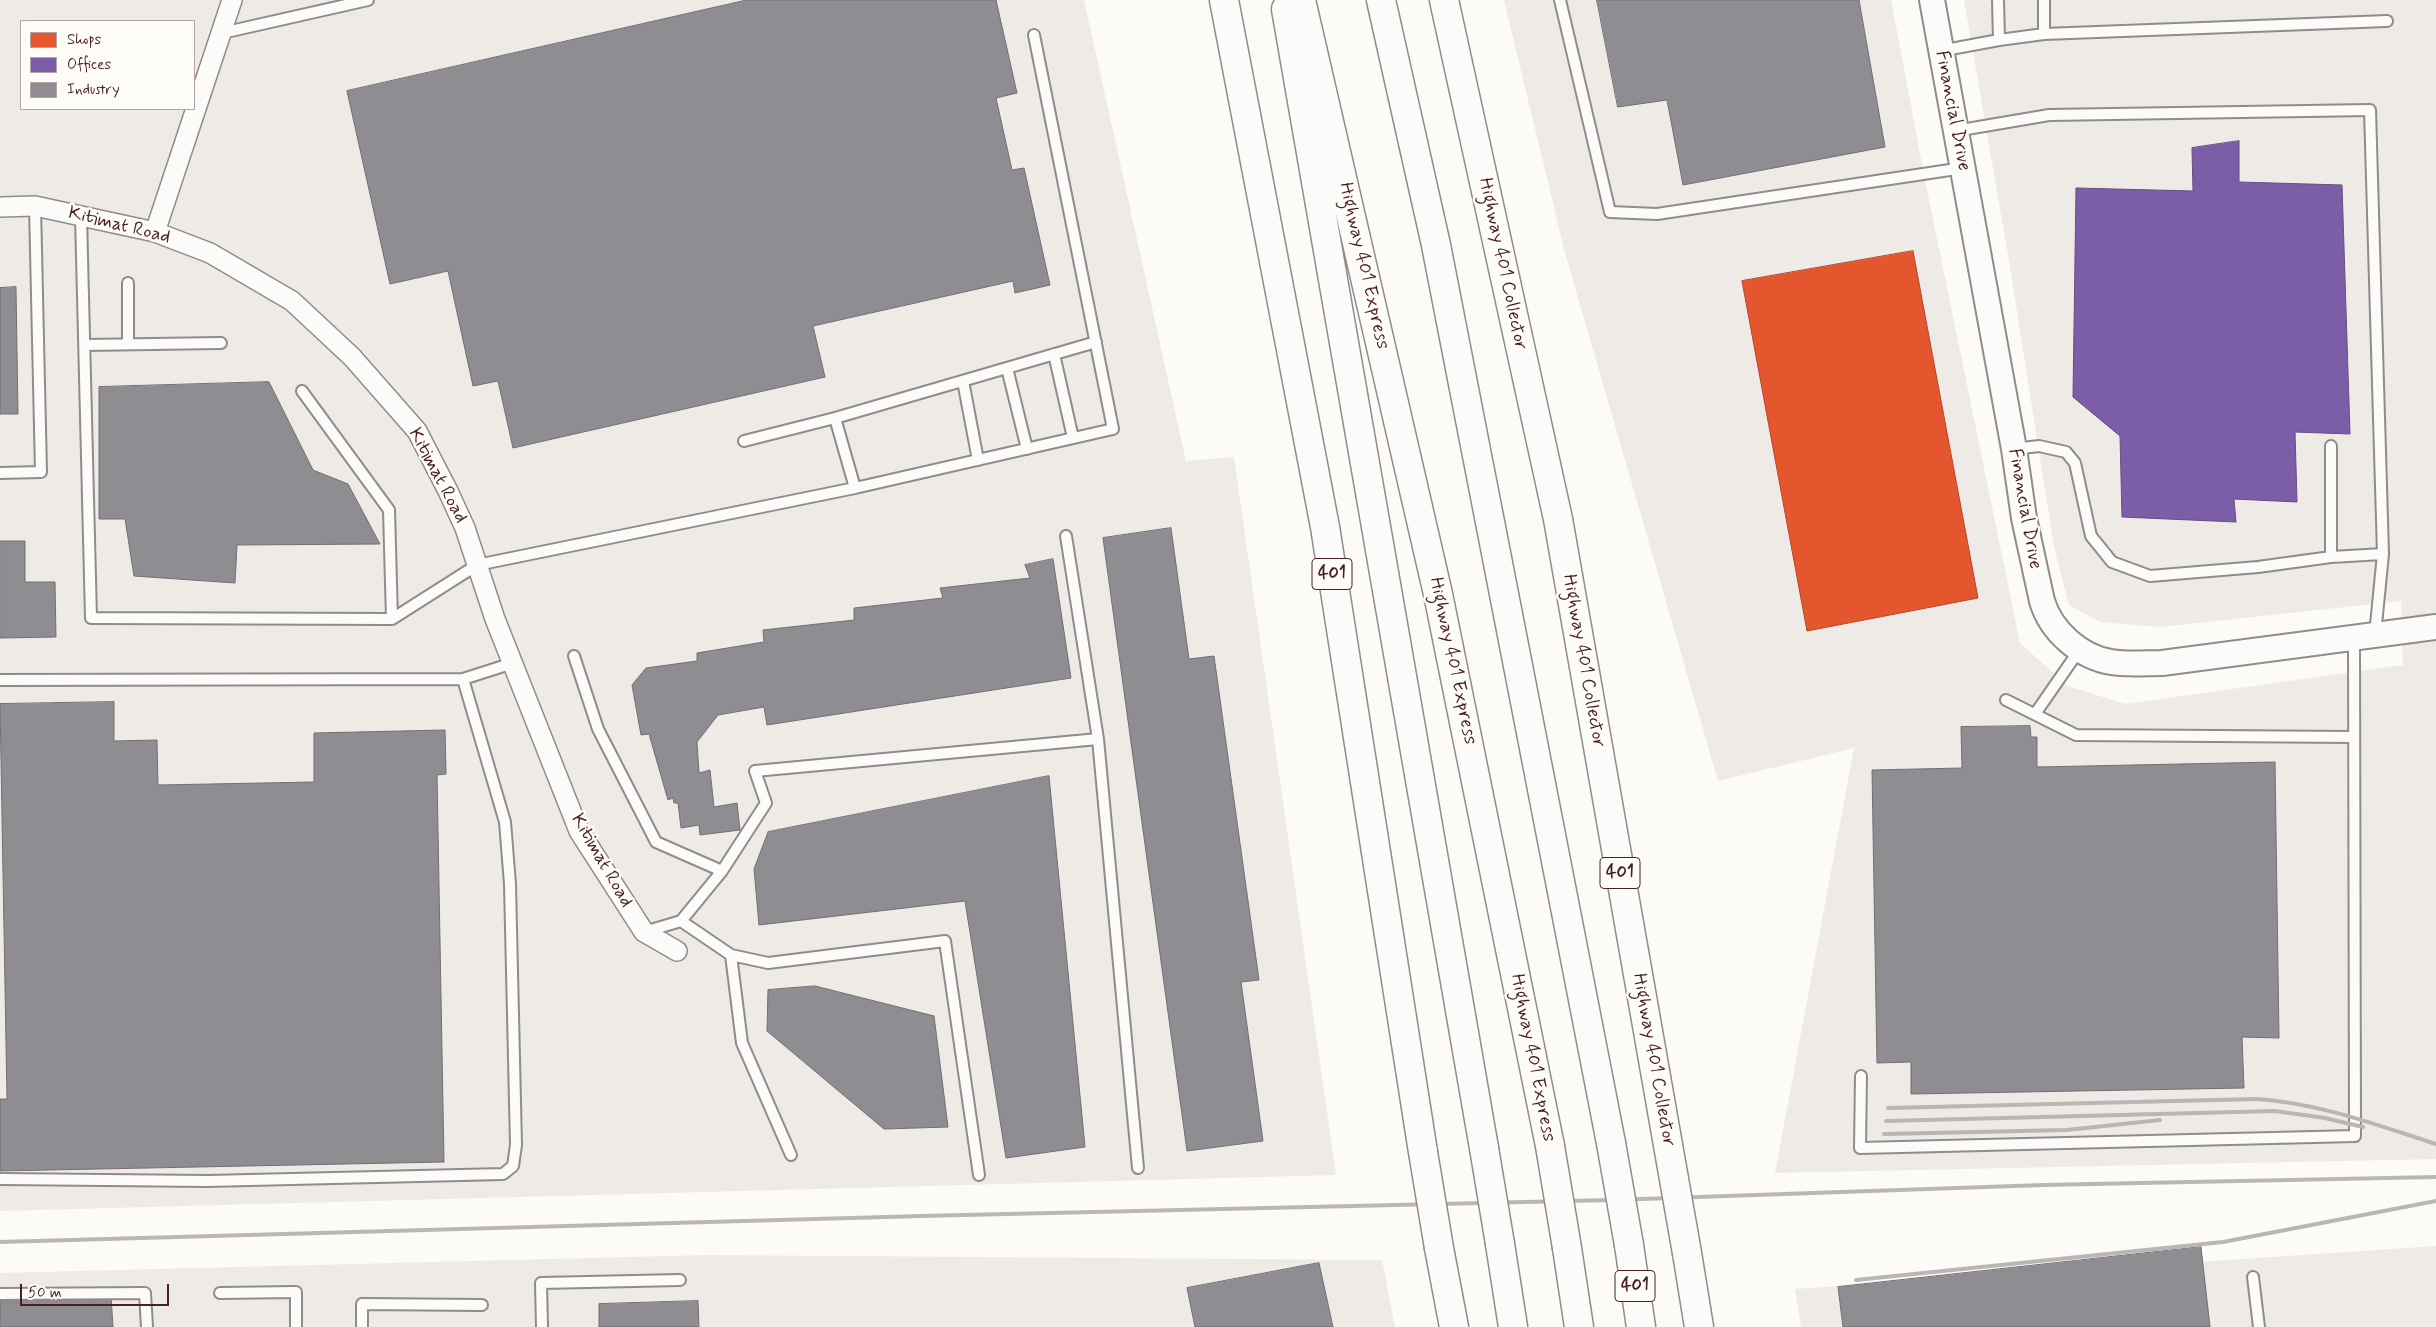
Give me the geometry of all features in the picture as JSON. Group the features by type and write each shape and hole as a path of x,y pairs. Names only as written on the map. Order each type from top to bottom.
{"highway":[{"path":"1205,0 1325,527"},
{"name":"401","path":"1224,0 1325,527 1423,1152 1454,1327"},
{"path":"1284,0 1484,1148 1513,1327"},
{"name":"Highway 401 Express","path":"1301,0 1438,594 1550,1146 1579,1327"},
{"name":"401","path":"1381,0 1438,255 1611,1143 1641,1327"},
{"name":"Highway 401 Collector","path":"1444,0 1558,519 1699,1327"}],"street":[{"path":"155,232 232,0"},
{"name":"Financial Drive","path":"1932,0 2014,449 2024,518 2045,613 2057,631 2080,649 2094,657 2111,662 2162,663 2436,628"},
{"name":"Kitimat Road","path":"0,207 35,206 155,232 210,252 292,301 352,357 417,431 465,528 495,619 579,831 644,932 677,951"}],"lane":[{"path":"222,32 368,0"},
{"path":"1560,0 1610,212 1657,214 1964,168"},
{"path":"1998,0 1998,40"},
{"path":"2044,0 2044,34"},
{"path":"1940,51 2044,34 2387,21"},
{"path":"81,216 91,618 392,618 477,566 855,488 1114,429 1034,36"},
{"path":"1862,1076 1860,1148 2355,1136 2353,737 2364,636 2383,554 2370,110 2050,115 1955,131"},
{"path":"0,473 41,472 35,206"},
{"path":"128,283 128,344"},
{"path":"744,441 835,418 1096,342"},
{"path":"85,345 221,343"},
{"path":"1054,354 1073,438"},
{"path":"1007,368 1027,449"},
{"path":"963,381 978,460"},
{"path":"302,391 390,510 392,618"},
{"path":"835,418 855,488"},
{"path":"2014,449 2039,446 2066,452 2075,463 2091,536 2112,562 2150,576 2258,567 2331,557 2383,554"},
{"path":"2331,446 2331,557"},
{"path":"1066,536 1098,738 1138,1168"},
{"path":"2035,714 2080,649"},
{"path":"574,656 598,729 656,842 722,871"},
{"path":"0,680 463,679 513,663"},
{"path":"0,1179 208,1181 503,1174 513,1166 516,1135 510,884 505,822 463,679"},
{"path":"2006,700 2076,735 2353,737"},
{"path":"644,932 681,921 722,871 766,802 754,771 1098,738"},
{"path":"681,921 731,956 768,963 945,941 979,1175"},
{"path":"731,956 742,1043 791,1155"},
{"path":"2253,1277 2260,1327"},
{"path":"542,1327 541,1283 680,1280"},
{"path":"220,1293 296,1292 296,1327"},
{"path":"0,1294 145,1293 147,1327"},
{"path":"362,1327 362,1304 482,1305"}],"shaded area":[{"path":"0,0 1084,0 1186,461 1234,457 1336,1175 0,1211"},
{"path":"1504,0 1891,0 1926,185 2020,643 2068,686 2125,704 2403,665 2401,601 2161,627 2100,622 2069,605 2054,547 2009,261 1964,0 2436,0 2436,1159 1775,1173 1854,748 1718,781 1565,253"},
{"path":"2436,1246 2436,1327 1801,1327 1795,1289"},
{"path":"707,1255 1382,1260 1395,1327 0,1327 0,1273"}],"building: Shops":[{"path":"1913,251 1978,598 1807,631 1742,281"}],"building: Offices":[{"path":"2239,141 2239,182 2342,185 2350,434 2295,432 2297,502 2234,499 2236,522 2122,517 2120,436 2073,397 2076,188 2193,191 2192,148"}],"building: Industry":[{"path":"747,0 996,0 1017,93 996,98 1012,170 1024,168 1050,285 1015,293 1013,281 813,326 825,377 513,448 498,381 473,386 448,271 390,284 347,91"},
{"path":"1597,0 1859,0 1885,147 1683,185 1667,100 1618,107"},
{"path":"16,287 18,414 0,414 0,288"},
{"path":"269,382 313,470 348,484 380,544 237,545 235,583 134,576 125,519 99,519 99,387"},
{"path":"1171,528 1189,659 1214,656 1259,980 1241,982 1263,1141 1187,1151 1103,538"},
{"path":"0,541 25,541 25,582 55,582 56,637 0,638"},
{"path":"1053,559 1071,678 767,725 764,707 718,715 697,742 699,773 710,770 714,807 737,803 740,830 700,835 699,825 681,828 678,803 674,803 673,798 668,800 649,734 641,735 632,685 646,668 697,661 697,653 764,642 763,630 854,620 854,608 943,598 940,588 1030,578 1025,565"},
{"path":"114,702 114,741 157,740 158,785 314,782 314,733 445,730 446,774 437,775 444,1162 0,1171 0,1099 7,1099 0,704"},
{"path":"2030,726 2031,737 2037,737 2037,767 2275,762 2279,1038 2242,1037 2244,1088 1911,1094 1911,1062 1877,1063 1872,770 1962,768 1961,727"},
{"path":"1049,776 1085,1147 1006,1158 965,901 759,925 754,869 768,832"},
{"path":"815,986 934,1016 948,1127 884,1129 767,1031 768,990"},
{"path":"2201,1247 2210,1327 1843,1327 1838,1287"},
{"path":"1319,1263 1333,1327 1195,1327 1187,1288"},
{"path":"111,1296 113,1327 0,1327 0,1301"},
{"path":"698,1301 699,1327 599,1327 599,1304"}],"railway":[{"path":"1888,1108 2257,1099 2280,1101 2325,1110 2370,1122 2436,1144"},
{"path":"1886,1121 2275,1111 2325,1118 2363,1127"},
{"path":"1884,1134 2067,1130 2160,1120"},
{"path":"0,1242 921,1216 1612,1200 2043,1185 2436,1177"},
{"path":"1856,1280 2223,1242 2436,1201"}]}
